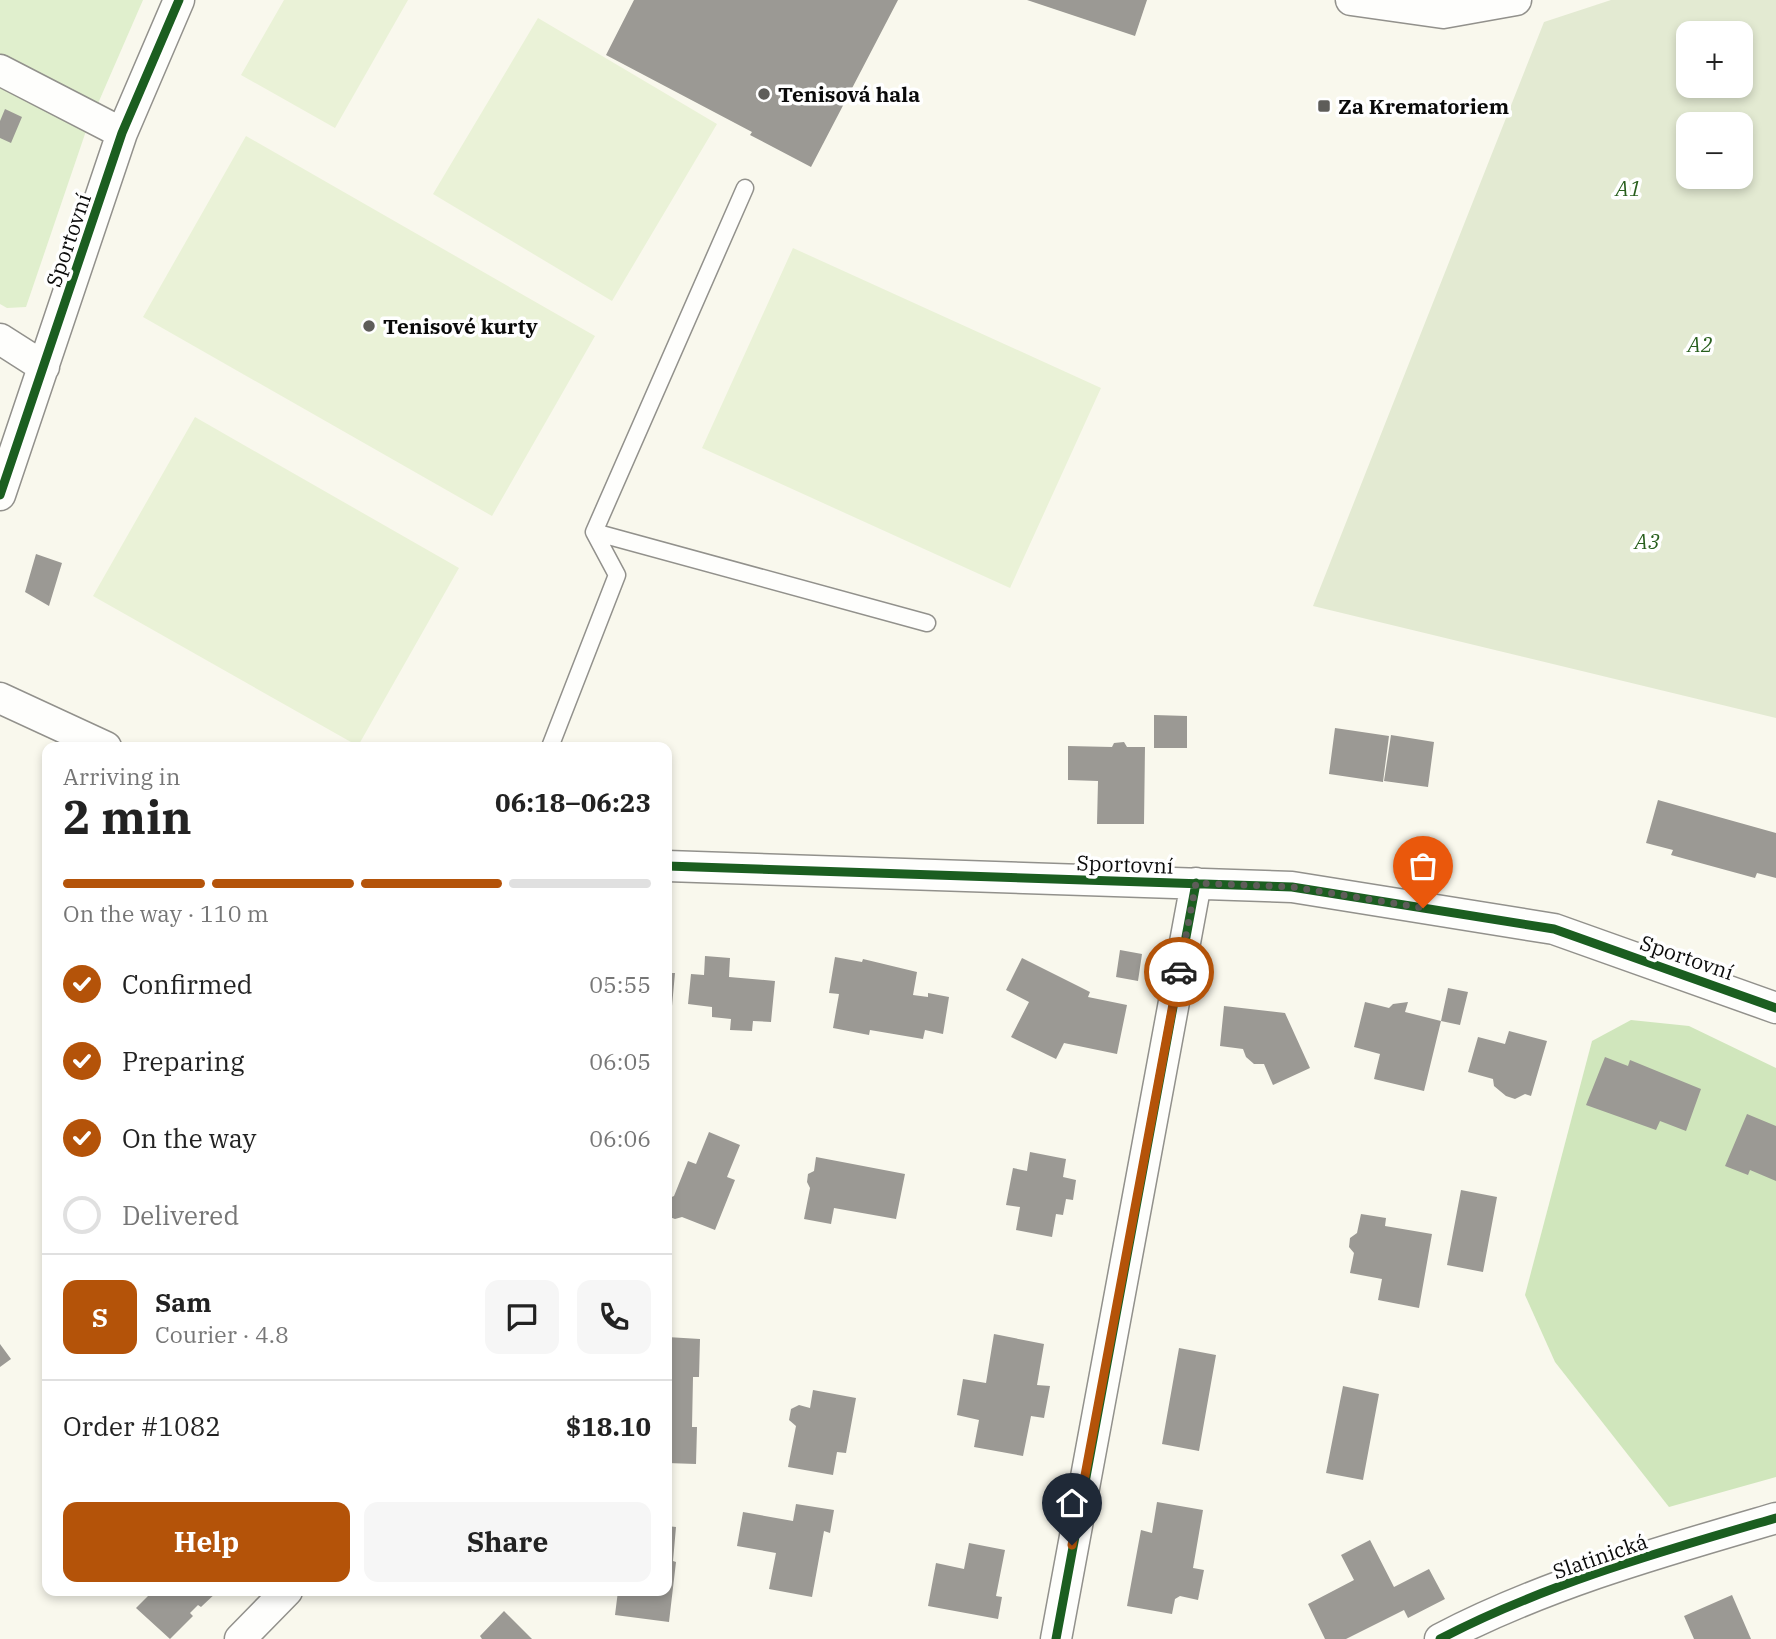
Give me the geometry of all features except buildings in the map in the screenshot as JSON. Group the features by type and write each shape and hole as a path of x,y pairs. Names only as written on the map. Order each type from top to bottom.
{"street":[{"name":"Sportovní","path":"0,495 122,133 179,0"},
{"path":"1351,0 1443,13 1516,0"},
{"path":"0,70 122,133"},
{"path":"0,339 44,367"},
{"path":"0,698 95,742"},
{"name":"Sportovní","path":"672,866 1292,887 1554,929 1776,1008"},
{"path":"1056,1639 1196,883"},
{"name":"Slatinická","path":"1440,1639 1472,1622 1599,1573 1776,1518"},
{"path":"240,1639 282,1596"}],"lane":[{"path":"594,532 745,188"},
{"path":"594,532 927,623"},
{"path":"552,742 617,575 594,532"}],"green space":[{"path":"0,0 143,0 86,131 26,307 7,308 0,304"},
{"path":"284,0 408,0 335,128 241,75"},
{"path":"1611,0 1776,0 1776,718 1313,606 1544,22"},
{"name":"Tenisové kurty","path":"538,18 717,124 612,301 433,194"},
{"name":"Tenisové kurty","path":"246,136 595,336 492,516 143,317"},
{"path":"793,248 1101,388 1010,588 702,448"},
{"path":"195,417 459,568 360,742 351,742 93,596"},
{"path":"1631,1020 1689,1026 1776,1068 1776,1477 1669,1507 1555,1362 1525,1295 1592,1041"}],"cycle path":[{"path":"0,495 122,133 179,0"},
{"path":"672,866 1292,887 1554,929 1776,1008"},
{"path":"1056,1639 1196,883"},
{"path":"1440,1639 1480,1619 1563,1585 1648,1556 1776,1518"}],"way so far":[{"path":"1179,972 1196,883 1292,887 1423,908"}],"place":[{"name":"Tenisová hala","path":"764,94"},
{"name":"Za Krematoriem","path":"1324,106"},
{"name":"Tenisové kurty","path":"369,326"}],"route":[{"path":"1072,1545 1179,972"}],"park label":[{"name":"A1","path":"1628,188"},
{"name":"A2","path":"1700,344"},
{"name":"A3","path":"1647,541"}]}
